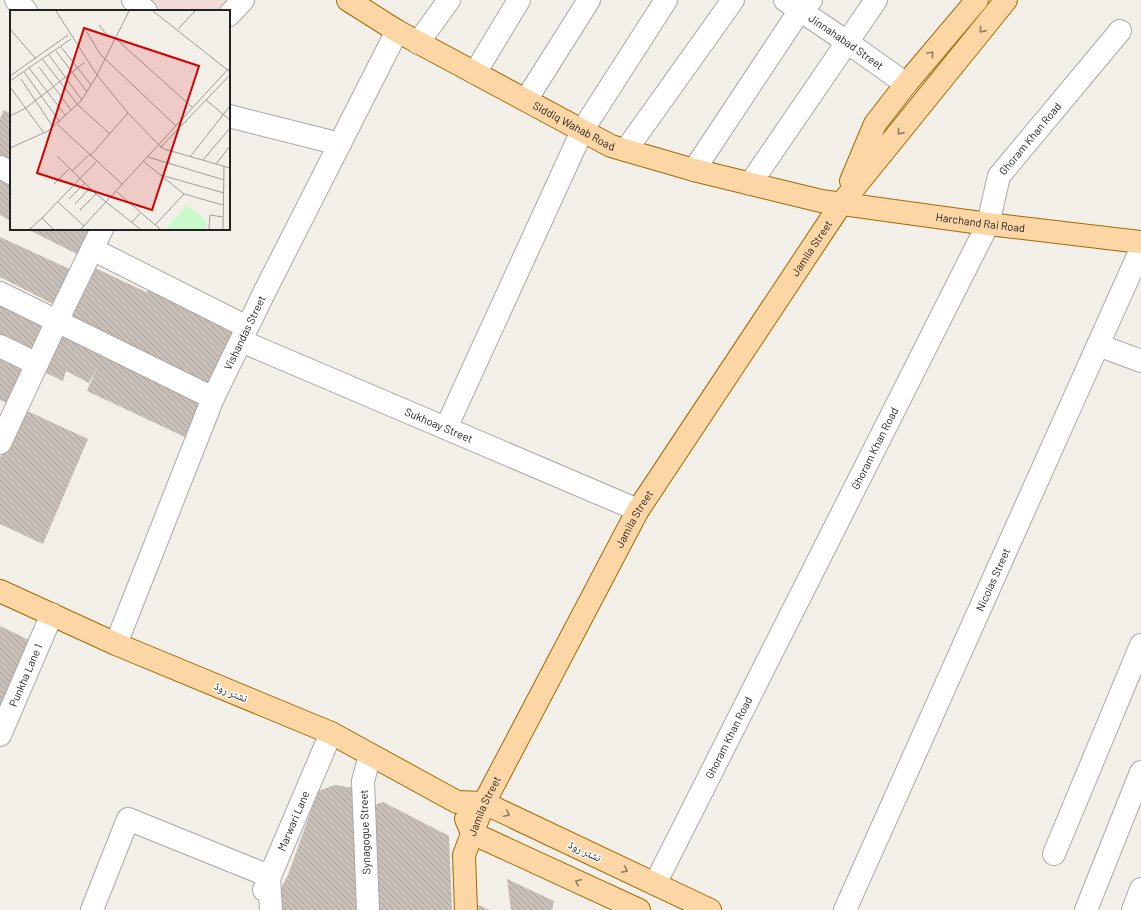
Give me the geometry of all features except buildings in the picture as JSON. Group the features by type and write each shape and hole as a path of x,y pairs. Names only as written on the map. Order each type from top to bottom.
{"main road":[{"name":"Jamila Street","path":"466,910 464,855 484,803 638,510 831,203 875,124 906,84 977,0"},
{"name":"Jamila Street","path":"831,203 1006,0"},
{"name":"Siddiq Wahab Road","path":"361,3 397,32 611,146 694,170 831,203"},
{"name":"Harchand Rai Road","path":"831,203 988,224 1141,242"},
{"name":"نشتر روڈ","path":"0,591 116,644 330,733 457,802 484,803 710,910"},
{"path":"457,802 472,832 639,910"}],"street":[{"path":"16,0 25,10"},
{"path":"133,0 145,10"},
{"path":"230,14 243,0"},
{"path":"418,43 449,0"},
{"path":"475,73 519,0"},
{"path":"526,100 589,0"},
{"path":"446,428 582,131 666,0"},
{"path":"626,150 733,0"},
{"path":"750,184 876,0"},
{"path":"694,170 799,3"},
{"name":"Jinnahabad Street","path":"799,3 848,42 906,84"},
{"name":"Ghoram Khan Road","path":"655,884 988,224 999,176 1120,31"},
{"name":"Vishandas Street","path":"116,644 213,398 397,32"},
{"path":"230,116 340,144"},
{"path":"0,167 10,172"},
{"path":"0,443 7,408 37,364 102,230"},
{"name":"Sukhoay Street","path":"92,249 244,334 446,428 638,510"},
{"name":"Nicolas Street","path":"845,910 1141,250"},
{"path":"0,293 213,398"},
{"path":"1098,345 1141,361"},
{"path":"0,346 37,364"},
{"name":"Punkha Lane 1","path":"0,735 52,614"},
{"path":"1054,854 1141,645"},
{"name":"Marwari Lane","path":"257,910 269,876 330,733"},
{"name":"Synagogue Street","path":"368,910 363,781 370,755"},
{"path":"1086,910 1141,772"},
{"path":"92,910 128,819 269,876 271,910"},
{"path":"1133,910 1141,889"}],"shaded area":[{"path":"147,0 243,0 230,10 161,10"}]}
